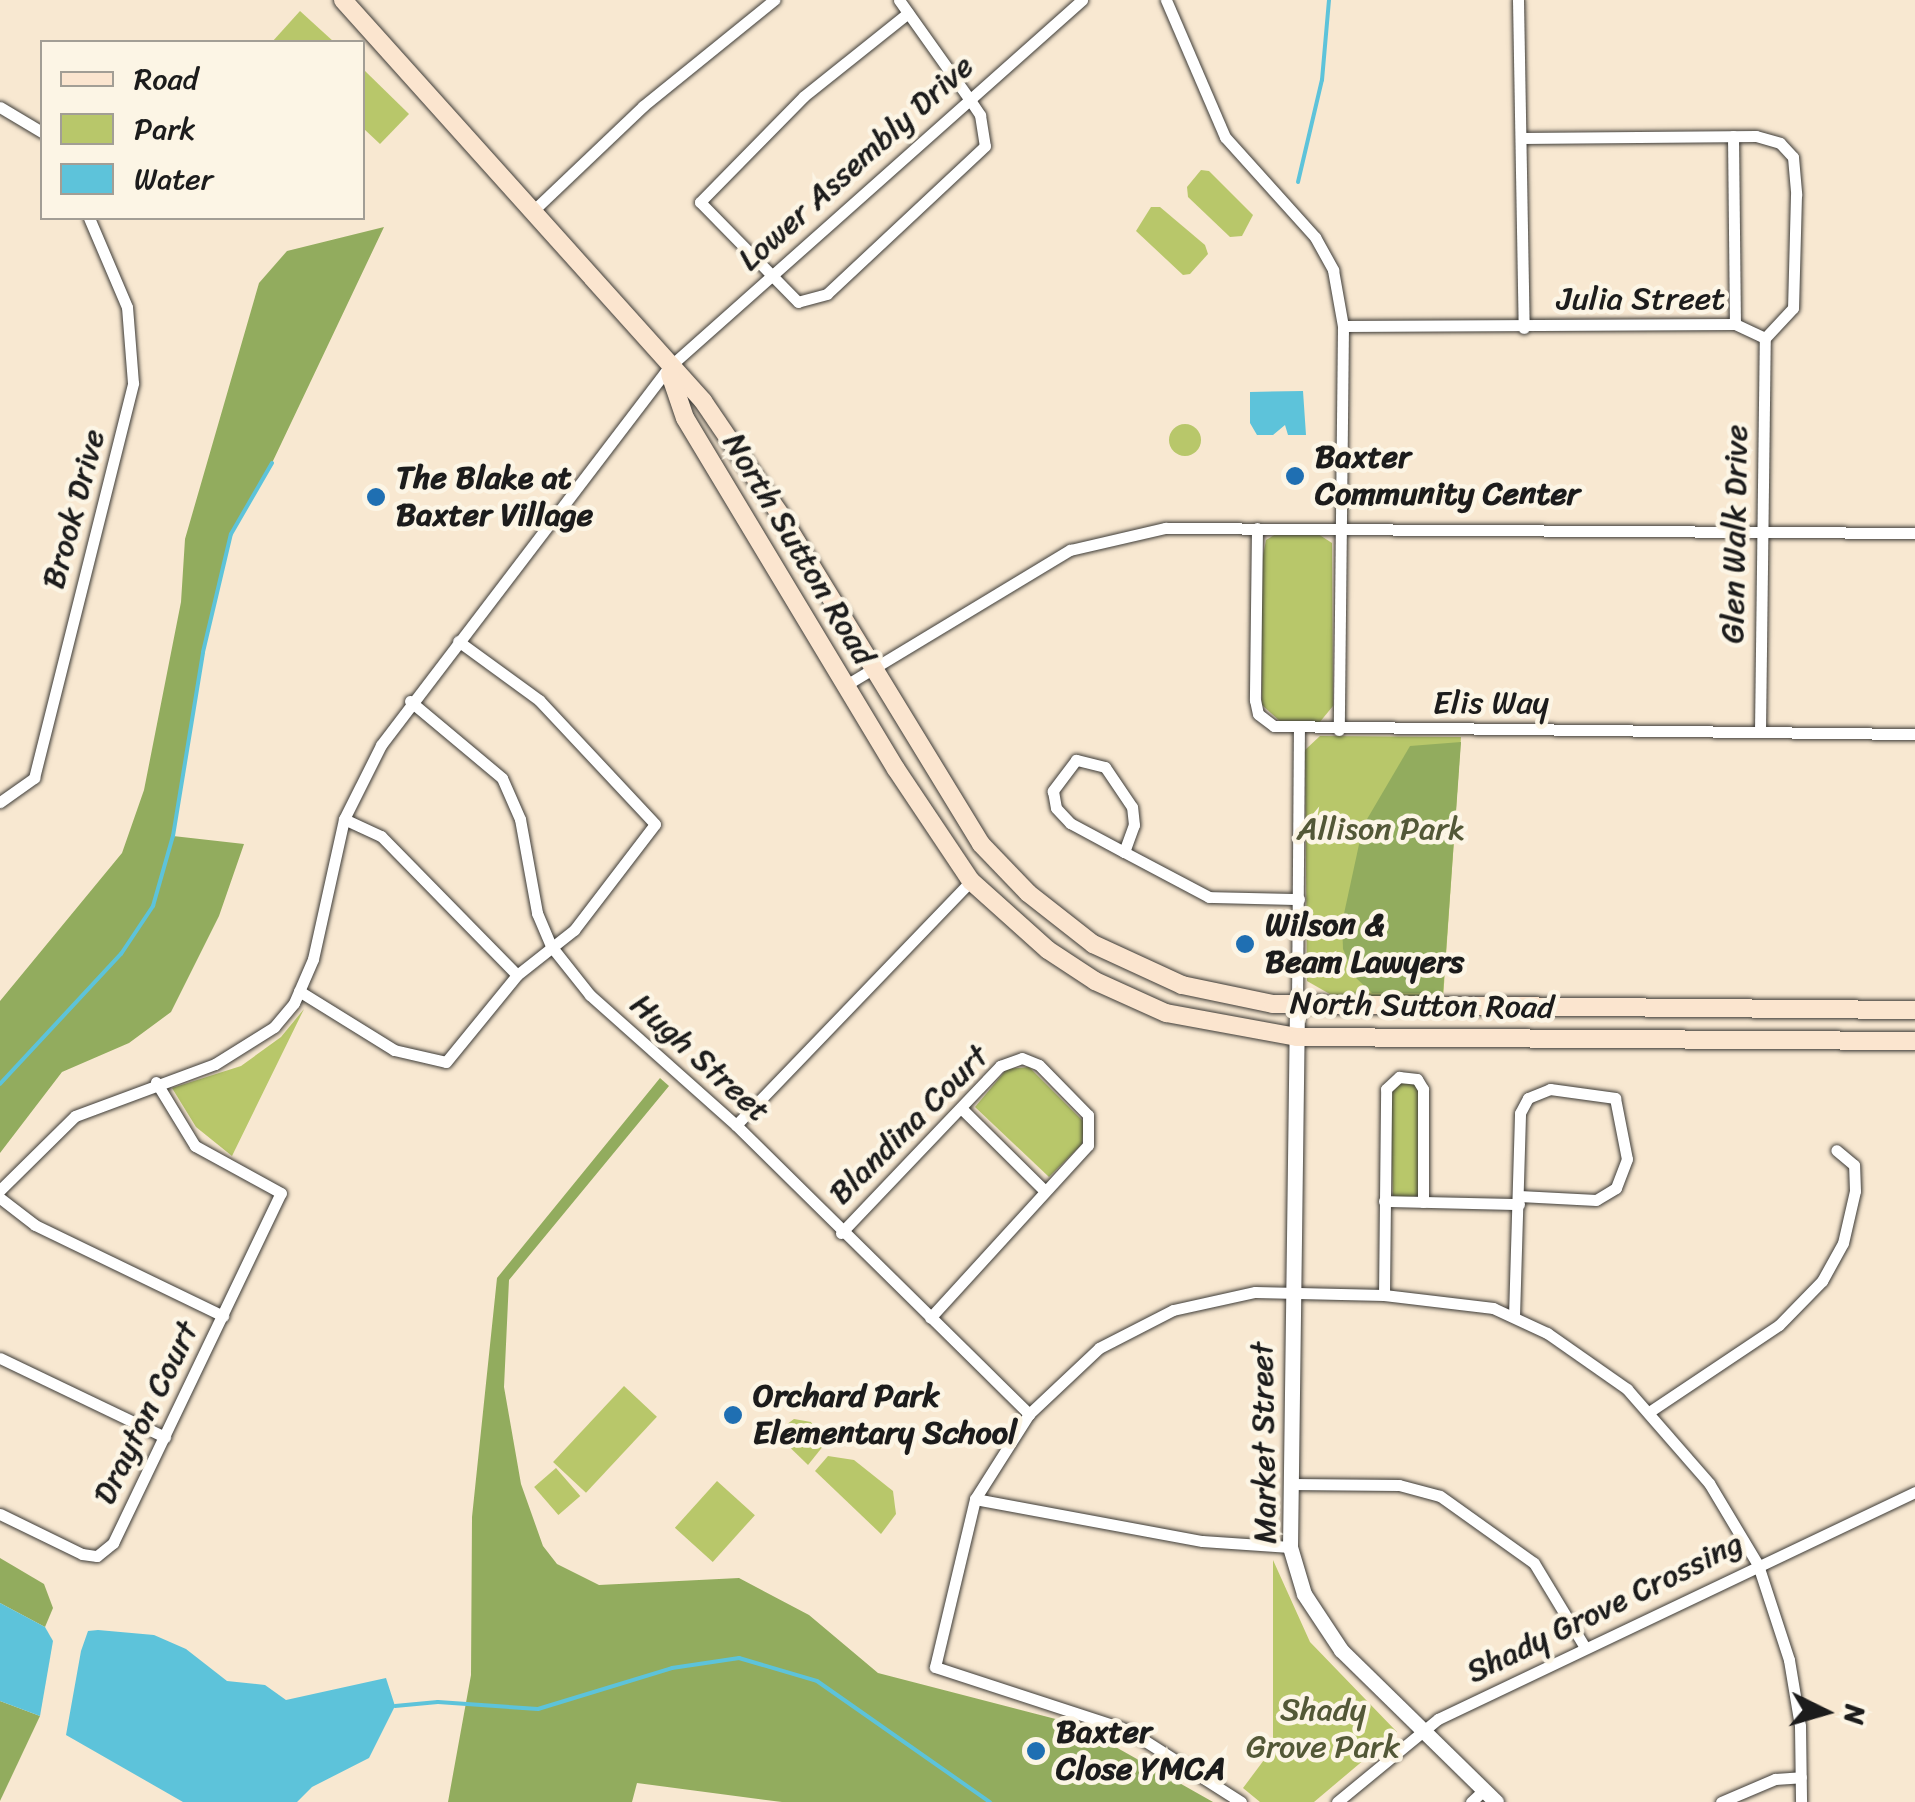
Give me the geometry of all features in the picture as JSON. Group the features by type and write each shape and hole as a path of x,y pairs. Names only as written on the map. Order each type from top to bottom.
{"main road":[{"name":"North Sutton Road","path":"343,0 534,208 668,368 703,401 780,512 981,844 1053,915 1160,977 1230,998 1298,1006 1915,1010"},
{"name":"North Sutton Road","path":"668,368 686,418 846,686 971,881 1048,950 1121,994 1213,1025 1297,1036 1915,1041"}],"street":[{"path":"534,208 643,106 774,0"},
{"path":"899,0 908,12 968,97 986,129 977,160 820,298 798,302 706,214 702,197 804,96 908,12"},
{"name":"Lower Assembly Drive","path":"0,1190 75,1116 250,1045 274,1027 299,991 313,959 344,819 410,700 668,368 968,97 1082,0"},
{"path":"1166,0 1225,137 1315,238 1333,270 1343,326 1340,730"},
{"path":"1518,0 1524,328"},
{"path":"0,107 40,131"},
{"path":"1732,136 1735,324"},
{"name":"Julia Street","path":"1343,326 1735,324 1765,338 1793,308 1793,157 1780,143 1732,136 1521,138"},
{"name":"Brook Drive","path":"0,802 34,778 133,383 127,307 90,220"},
{"name":"Glen Walk Drive","path":"1760,731 1765,338"},
{"path":"846,686 1070,550 1165,528 1762,529 1915,534"},
{"path":"1257,528 1256,708 1270,724 1298,731 1298,1006"},
{"path":"299,991 394,1050 446,1062 517,975 574,930 655,824 539,700 458,641"},
{"name":"Hugh Street","path":"410,700 502,778 520,818 528,881 551,946 590,995 736,1126 1029,1414"},
{"name":"Elis Way","path":"1298,731 1915,734"},
{"path":"1124,852 1134,825 1132,807 1105,767 1076,760 1061,772 1053,791 1056,808 1124,852 1209,897 1299,899"},
{"path":"344,819 381,836 517,975"},
{"path":"736,1126 971,881"},
{"name":"Market Street","path":"1298,1006 1290,1292 1290,1548 1304,1594 1327,1633 1490,1796"},
{"name":"Blandina Court","path":"841,1232 1010,1059 1039,1065 1092,1124 1083,1152 930,1318"},
{"path":"1384,1295 1386,1089 1399,1077 1414,1078 1423,1089 1422,1202"},
{"name":"Drayton Court","path":"0,1514 97,1556 113,1543 282,1193 195,1146 156,1082"},
{"path":"1384,1201 1422,1202 1519,1200 1596,1200 1616,1188 1627,1159 1615,1098 1550,1088 1528,1098 1520,1112 1519,1200 1514,1317"},
{"path":"961,1108 1045,1191"},
{"path":"1650,1412 1779,1325 1822,1281 1842,1243 1856,1190 1854,1165 1836,1150"},
{"path":"0,1198 35,1226 223,1316"},
{"path":"1241,1802 1128,1730 935,1667 975,1498 1029,1414 1098,1348 1173,1310 1255,1292 1384,1295 1463,1302 1514,1317 1590,1361 1650,1412 1709,1483 1758,1565 1789,1660 1801,1802"},
{"path":"0,1358 165,1437"},
{"path":"1291,1484 1400,1485 1440,1496 1534,1563 1584,1646"},
{"name":"Shady Grove Crossing","path":"1337,1802 1422,1730 1584,1646 1915,1492"},
{"path":"975,1498 1202,1542 1290,1548"},
{"path":"1721,1802 1775,1779 1801,1777"},
{"path":"1471,1802 1490,1796"}],"green space":[{"path":"300,11 332,40 274,40"},
{"path":"365,71 409,114 380,144 365,130"},
{"path":"1201,170 1209,171 1253,215 1242,236 1230,237 1188,197 1187,187"},
{"path":"1151,207 1160,207 1205,245 1208,254 1190,274 1183,275 1136,231"},
{"path":"384,227 272,463 231,534 203,652 173,836 244,844 219,916 171,1012 129,1043 62,1072 0,1153 0,1001 122,853 144,790 181,602 185,539 259,283 287,251"},
{"path":"1185,424 1196,429 1201,440 1196,451 1185,456 1174,451 1169,440 1174,429"},
{"path":"1276,534 1318,534 1332,543 1333,706 1319,723 1281,722 1262,705 1262,561 1266,540"},
{"name":"Allison Park","path":"1320,736 1461,737 1443,999 1335,997 1307,981 1305,750"},
{"path":"1461,742 1443,993 1372,993 1355,977 1343,949 1342,923 1363,826 1410,746"},
{"path":"304,1009 232,1156 196,1127 172,1088 241,1066 281,1037"},
{"path":"1029,1067 1084,1122 1082,1144 1049,1177 975,1107 1007,1069"},
{"path":"660,1078 669,1086 509,1280 504,1387 521,1484 543,1546 557,1564 599,1585 739,1578 809,1615 878,1673 1075,1724 1213,1802 782,1802 637,1783 632,1802 448,1802 471,1675 472,1517 497,1278"},
{"path":"1412,1082 1419,1089 1418,1196 1393,1198 1390,1091 1396,1083"},
{"path":"624,1386 657,1417 586,1493 553,1462"},
{"path":"794,1419 811,1422 824,1445 808,1465 775,1433"},
{"path":"828,1456 854,1460 893,1491 896,1514 881,1534 815,1471"},
{"path":"556,1468 580,1496 558,1515 534,1487"},
{"path":"717,1481 755,1515 713,1562 675,1528"},
{"path":"0,1558 44,1584 53,1608 45,1627 0,1603"},
{"name":"Shady Grove Park","path":"1273,1560 1310,1642 1397,1732 1314,1802 1260,1802 1243,1788 1273,1748"},
{"path":"0,1701 40,1716 0,1801"}],"water":[{"path":"1303,391 1306,435 1288,435 1285,425 1273,435 1257,435 1250,423 1250,392"},
{"path":"0,1603 45,1627 53,1641 40,1716 0,1701"},
{"path":"88,1631 154,1635 186,1649 227,1681 265,1685 286,1700 386,1678 395,1706 369,1758 312,1787 297,1802 183,1802 66,1735 81,1651"}],"waterway":[{"path":"1298,182 1322,80 1329,0"},
{"path":"0,1084 121,954 153,906 173,836 203,652 231,534 272,463"},
{"path":"395,1706 438,1702 538,1709 672,1668 739,1658 817,1681 990,1802"}],"place":[{"name":"Baxter Community Center","path":"1295,476"},
{"name":"The Blake at Baxter Village","path":"376,497"},
{"name":"Wilson & Beam Lawyers","path":"1245,944"},
{"name":"Orchard Park Elementary School","path":"733,1415"},
{"name":"Baxter Close YMCA","path":"1036,1751"}]}
